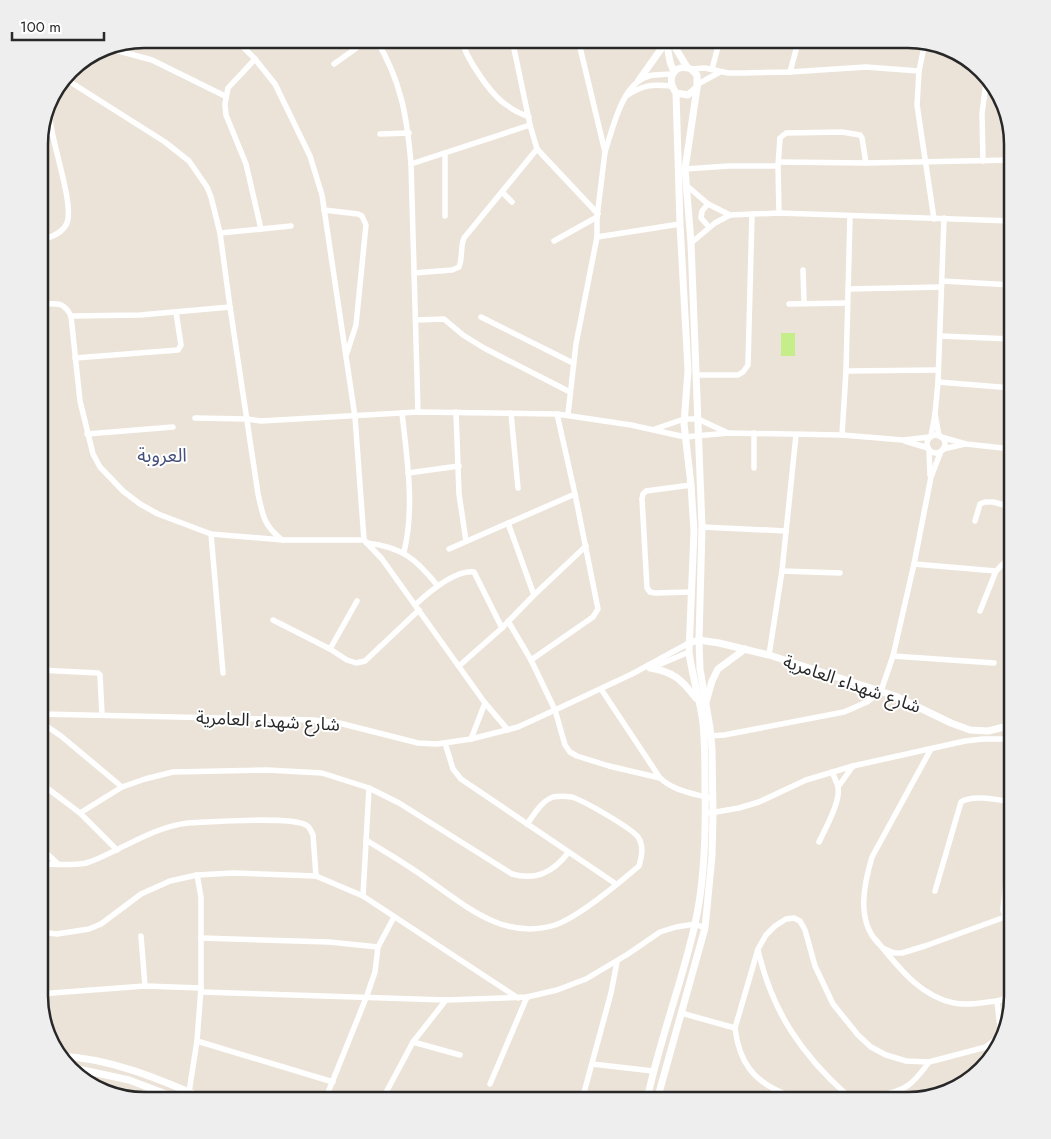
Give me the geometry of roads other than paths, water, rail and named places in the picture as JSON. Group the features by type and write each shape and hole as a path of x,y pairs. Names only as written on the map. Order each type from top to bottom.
{"street":[{"path":"244,48 275,84 301,134 316,174 324,210 355,417 365,541 382,559 485,703 508,730"},
{"path":"334,64 356,48"},
{"path":"381,48 396,80 406,112 409,133 418,412"},
{"path":"465,48 470,59 500,100 508,107 529,117"},
{"path":"514,48 530,126 537,149 598,216"},
{"path":"580,48 605,152"},
{"path":"568,414 573,364 597,237 605,152 625,98 662,48"},
{"path":"669,48 673,73 671,80 674,89 688,370 684,419 694,531 689,652 707,736"},
{"path":"659,1092 705,928 712,863 706,703 700,669 699,644 702,527 691,243 685,169 698,85 697,75 689,68 674,48"},
{"path":"712,69 718,48"},
{"path":"790,72 797,48"},
{"path":"924,49 919,71 917,113 934,219"},
{"path":"118,51 152,60 225,96"},
{"path":"255,59 230,86 225,96 226,115 246,164 261,229"},
{"path":"639,80 650,75 673,73 680,68 712,69 720,72 790,72 866,67 919,71"},
{"path":"625,98 644,86 654,84 674,89 680,94 688,95 698,85 720,72"},
{"path":"70,82 165,142 189,161 212,196 220,233 258,494 263,516 271,531 283,540"},
{"path":"983,161 982,113 985,87"},
{"path":"48,238 61,232 69,215 68,202 50,122"},
{"path":"411,164 530,126"},
{"path":"780,213 778,164 780,138 786,133 842,132 860,135 866,163"},
{"path":"380,134 409,133"},
{"path":"414,273 452,270 459,267 464,238 537,149"},
{"path":"445,153 445,216"},
{"path":"685,169 778,164 1004,160"},
{"path":"686,185 708,204 730,215"},
{"path":"502,192 512,202"},
{"path":"708,204 702,211 701,218 709,227"},
{"path":"324,210 358,214 362,216 366,225 356,325 346,355"},
{"path":"691,243 709,227 730,215 780,213 1004,221"},
{"path":"697,375 738,375 748,365 752,214"},
{"path":"554,241 598,216"},
{"path":"842,436 846,371 850,216"},
{"path":"930,477 927,444 935,414 938,382 944,218"},
{"path":"597,237 680,224"},
{"path":"220,233 291,226"},
{"path":"803,270 804,302"},
{"path":"848,289 942,284 1004,285"},
{"path":"789,304 847,302"},
{"path":"48,304 61,304 65,306 71,316 80,400 87,434 93,454 100,467 123,491 158,514 211,534 283,540 365,541 389,547 404,552 422,568 437,586"},
{"path":"71,316 140,315 230,307"},
{"path":"75,358 178,350 181,345 176,312"},
{"path":"482,317 573,364"},
{"path":"416,320 446,320 463,335 484,348 570,392"},
{"path":"940,336 1004,339"},
{"path":"846,371 938,370"},
{"path":"938,382 1004,387"},
{"path":"195,418 261,421 418,412 568,414 654,429 685,437 728,433 754,433 903,440 940,436 966,444 1004,448"},
{"path":"456,412 460,507 466,541"},
{"path":"402,413 408,473 409,515 404,552"},
{"path":"511,413 518,488"},
{"path":"531,660 593,617 597,612 586,546 557,414"},
{"path":"707,736 844,712 867,702 881,690 893,656 914,564 930,477 942,450 944,440 940,436 935,414"},
{"path":"654,429 684,419 698,419 728,433"},
{"path":"87,434 173,427"},
{"path":"754,433 754,468"},
{"path":"769,655 782,571 796,435"},
{"path":"903,440 934,453 966,444"},
{"path":"408,473 459,466"},
{"path":"691,485 646,491 642,499 647,588 650,592 655,593 692,592"},
{"path":"449,548 575,494"},
{"path":"975,521 980,504 984,502 1004,506"},
{"path":"508,523 534,595"},
{"path":"702,527 786,531"},
{"path":"211,534 223,673"},
{"path":"459,666 502,628 586,546"},
{"path":"980,611 996,571 1004,563"},
{"path":"914,564 996,571"},
{"path":"782,571 840,573"},
{"path":"273,620 330,649 347,660 356,663 362,662 437,586 466,573 474,572 502,628"},
{"path":"330,649 357,601"},
{"path":"508,621 531,660 556,710 565,745 574,755 609,766 660,778 680,790 709,799"},
{"name":"شارع شهداء العامرية","path":"48,714 313,720 339,723 418,743 445,743 508,730 601,689 689,643 719,643 769,655 881,690 970,730 988,731 1004,727"},
{"name":"شارع شهداء العامرية","path":"632,674 689,652 699,644"},
{"path":"706,703 712,681 718,669 745,649"},
{"path":"893,656 994,663"},
{"path":"650,668 674,674 698,700"},
{"path":"48,670 98,673 100,675 102,715"},
{"path":"601,689 660,778"},
{"path":"471,739 485,703"},
{"path":"48,727 122,786"},
{"path":"709,814 759,802 790,786 853,766 974,740 1004,740"},
{"path":"445,743 453,768 461,779 616,884"},
{"path":"931,749 872,857 867,876 864,913 876,940 918,987 953,1003 969,1004 1004,1000"},
{"path":"820,842 835,806 838,787 853,766"},
{"path":"80,813 122,786 173,772 267,770 322,773 369,788 399,803 512,874 522,877 539,876 556,867 568,853"},
{"path":"832,772 838,787"},
{"path":"363,896 369,788"},
{"path":"48,789 80,813 117,850"},
{"path":"366,840 487,919 513,928 555,925 587,906 640,866 643,853 638,837 626,826 572,797 555,796 544,803 526,824"},
{"path":"935,891 961,802 970,798 1004,801"},
{"path":"649,1092 695,924 709,814"},
{"path":"48,864 87,863 175,824 281,821 304,824 311,830 316,876"},
{"path":"48,855 58,864"},
{"path":"48,933 57,934 89,929 101,924 125,905 148,891 170,881 197,876 233,873 316,876 363,896 518,998"},
{"path":"70,1057 132,1070 189,1092 197,1041 201,990 201,897 197,876"},
{"path":"1004,901 1004,914"},
{"path":"329,1092 376,972 378,947 394,917"},
{"path":"876,940 885,949 894,953 902,953 1004,917"},
{"path":"776,1092 767,1087 754,1075 744,1060 737,1044 735,1028 758,949 774,926 786,919 794,918 800,921 805,930 822,984 833,1004 858,1035 871,1047 886,1055 906,1061 929,1062 986,1047 992,1043"},
{"path":"48,993 145,986 366,998 446,1000 518,998 569,986 616,962 660,932 695,924 705,928"},
{"path":"141,936 145,986"},
{"path":"200,938 329,942 378,947"},
{"path":"758,949 771,995 783,1020 811,1059 844,1092"},
{"path":"584,1092 611,993 616,962"},
{"path":"490,1084 527,997"},
{"path":"386,1092 413,1042 446,1000"},
{"path":"997,1001 999,1023"},
{"path":"681,1012 735,1028"},
{"path":"197,1041 333,1082"},
{"path":"413,1042 460,1055"},
{"path":"896,1092 915,1081 929,1062"},
{"path":"592,1064 653,1071"},
{"path":"83,1070 129,1080 160,1092"},
{"path":"660,1085 661,1092"}],"district":[{"name":"العروبة","path":"162,455"}]}
